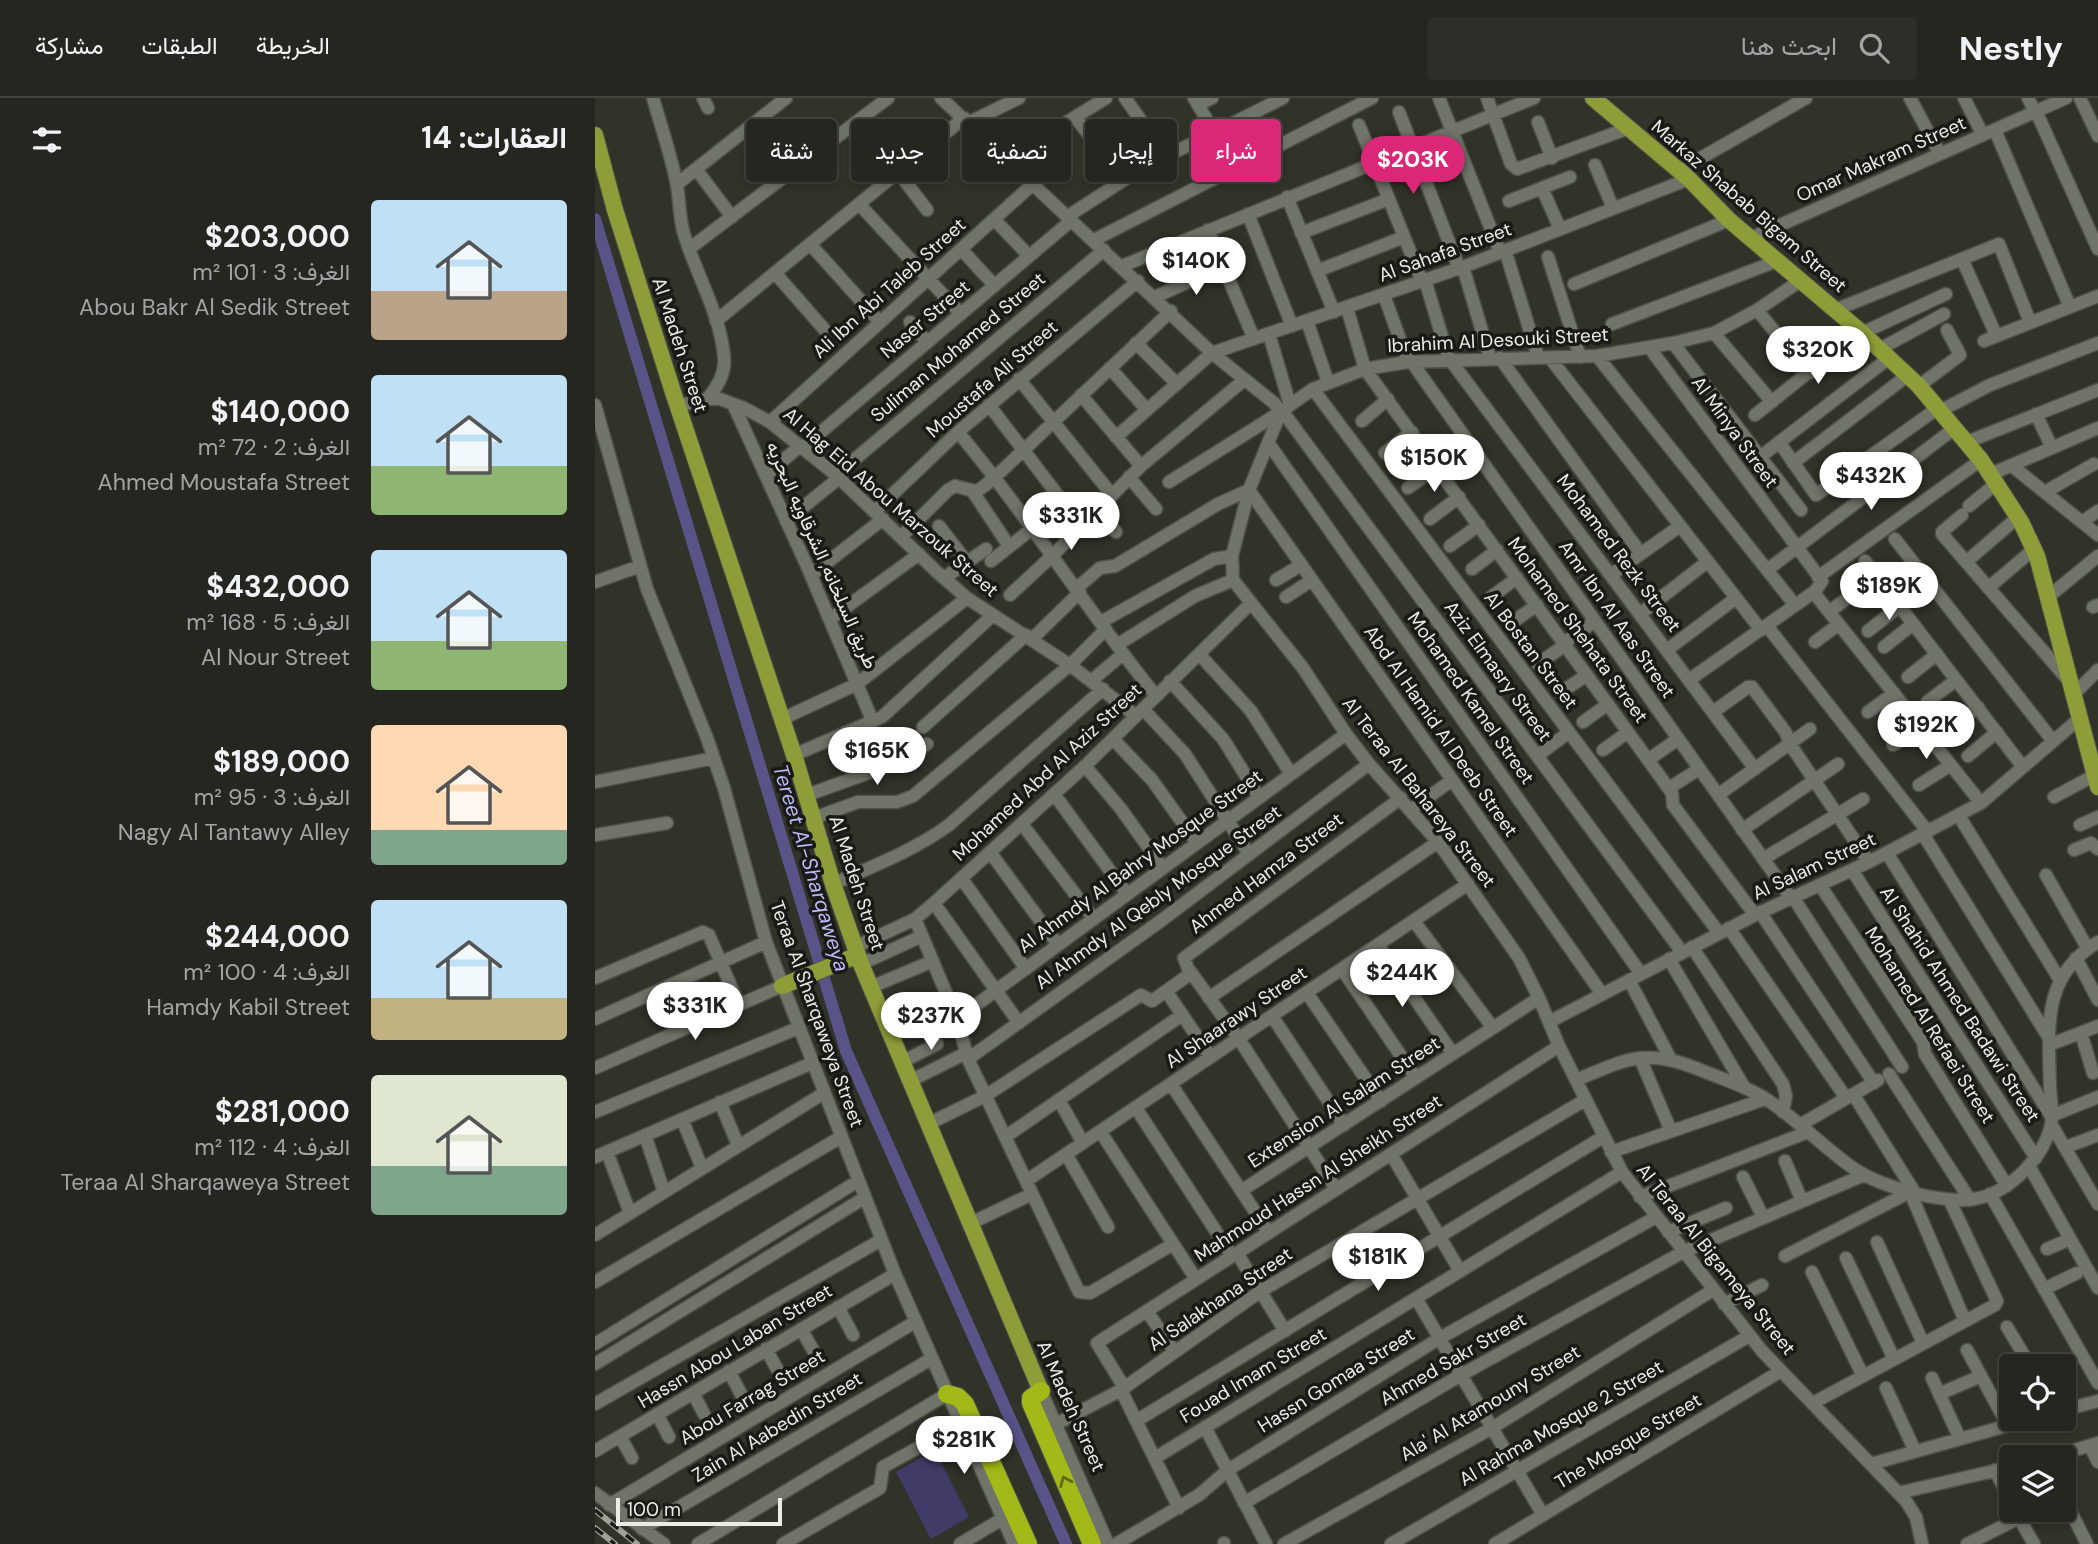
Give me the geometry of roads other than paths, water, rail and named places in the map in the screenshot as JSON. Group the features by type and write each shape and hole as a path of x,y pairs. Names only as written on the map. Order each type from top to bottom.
{"highway":[{"path":"1041,1391 1031,1398 1031,1403 1092,1544"},
{"path":"947,1395 958,1397 965,1404 1028,1544"}],"main road":[{"name":"Markaz Shabab Bigam Street","path":"1593,98 1914,381 1981,460 2018,517 2034,549 2096,781"},
{"name":"Al Madeh Street","path":"595,135 615,210 677,405 858,955 1041,1391"},
{"path":"788,984 858,955"}],"street":[{"path":"653,98 677,184 681,224 716,321 725,358 723,373 708,399"},
{"path":"677,184 786,98"},
{"path":"689,248 888,98"},
{"path":"941,98 965,119"},
{"path":"968,119 1019,98"},
{"path":"1071,119 1106,98"},
{"path":"1125,98 1140,119"},
{"path":"1206,119 1196,102 1212,98"},
{"name":"Naser Street","path":"1240,119 1283,98"},
{"path":"1094,240 1372,98"},
{"path":"1439,98 1543,358 1736,598 1764,628 1925,833 2049,1042"},
{"path":"1487,98 1511,164 1520,170 1629,128"},
{"path":"1122,266 1534,98"},
{"name":"Al Sahafa Street","path":"1212,353 1423,281 1613,208 1683,175 1806,98"},
{"path":"1910,98 1940,154"},
{"path":"1964,98 1989,132 2070,307"},
{"path":"2028,98 2098,249"},
{"name":"Omar Makram Street","path":"1751,238 2066,98"},
{"path":"2080,98 2098,136"},
{"path":"1399,112 1495,358 1641,554"},
{"path":"1075,117 1085,130"},
{"path":"1538,122 1552,158"},
{"path":"948,134 962,123"},
{"name":"Mohamed Rezk Street","path":"1359,125 1423,281 1450,360 1755,769"},
{"path":"1595,165 1613,208"},
{"path":"696,169 732,217"},
{"path":"1509,201 1570,177"},
{"path":"716,321 886,182"},
{"path":"906,182 927,210"},
{"name":"Naser Street","path":"766,475 961,314 1070,218 1121,182"},
{"path":"1034,183 1212,353 1283,411"},
{"name":"Ali Ibn Abi Taleb Street","path":"770,422 1034,183"},
{"path":"1542,188 1559,229"},
{"path":"1287,197 1334,312"},
{"path":"1301,233 1389,199"},
{"path":"859,204 961,314"},
{"path":"1248,214 1292,326"},
{"path":"994,219 1029,256"},
{"path":"1574,284 1729,220"},
{"path":"1208,230 1254,339"},
{"path":"1317,271 1404,237"},
{"path":"810,244 880,322"},
{"path":"1835,310 2000,245 2030,322"},
{"path":"961,249 994,285"},
{"name":"Suliman Mohamed Street","path":"786,521 1104,250"},
{"path":"1548,257 1580,356"},
{"path":"1962,258 1990,338 2098,296"},
{"path":"1612,324 1777,261"},
{"path":"1155,297 1223,267"},
{"path":"775,273 824,329"},
{"name":"Moustafa Ali Street","path":"811,575 879,515 958,432 1138,281"},
{"name":"Ibrahim Al Desouki Street","path":"1169,482 1283,411 1313,389 1365,369 1410,362 1597,356 1673,343 1714,333 1757,310 1800,281"},
{"path":"1755,415 1861,332 1945,294"},
{"name":"Amr Ibn Al Aas Street","path":"1384,295 1410,362 1792,898 1902,1067"},
{"path":"1347,308 1365,369"},
{"path":"1757,310 1809,373"},
{"path":"901,537 948,490 955,486 978,492 1171,311"},
{"path":"1760,457 1884,354 1944,313"},
{"path":"1307,321 1328,382"},
{"path":"910,322 927,342"},
{"path":"1793,463 1914,381 1960,355 1947,330"},
{"path":"1714,333 1772,402"},
{"path":"1091,681 1120,649 1195,596 1233,580 1232,556 1249,490 1283,411 1269,334"},
{"path":"1136,343 1177,384"},
{"path":"1673,343 1801,510"},
{"path":"1779,442 1817,495 1939,410 1990,385 2098,343"},
{"name":"Al Minya Street","path":"1649,347 1818,576"},
{"path":"1117,437 1212,353"},
{"path":"1597,356 1795,605"},
{"path":"1110,368 1147,410"},
{"name":"Mohamed Shehata Street","path":"1365,369 1672,793 1674,805 1757,914 1874,1083"},
{"path":"1019,379 1112,495"},
{"path":"1010,595 1082,527 1129,477 1244,380"},
{"name":"Al Bostan Street","path":"1313,389 1568,733 1724,931 1844,1095 1855,1097 1913,1192 1965,1321"},
{"path":"1967,442 2098,390"},
{"path":"1081,395 1141,466"},
{"name":"Al Hag Eid Abou Marzouk Street","path":"677,405 720,399 770,422 838,476 967,598 1139,713 1185,754 1249,854"},
{"path":"1362,421 1388,399"},
{"name":"طريق السلخانه, الشرقاويه البحريه","path":"733,404 811,575 873,722"},
{"name":"Teraa Al Sharqaweya Street","path":"595,405 655,611 714,758 766,942 788,984 798,1028 895,1274 959,1425 1014,1544"},
{"path":"989,405 1082,527"},
{"name":"Aziz Elmasry Street","path":"1283,411 1537,756 1687,950 1783,1084 1786,1096 1783,1112"},
{"path":"2036,414 2052,448"},
{"path":"1767,570 1955,428"},
{"path":"2098,428 2012,466 1994,479 1941,534 2071,688 2098,670"},
{"path":"958,432 995,477 1156,696"},
{"path":"1385,453 1412,432"},
{"name":"Mohamed Kamel Street","path":"1269,444 1635,977 1671,1060"},
{"path":"1689,680 1814,592 1822,584 1818,576 1981,460"},
{"path":"2045,492 2097,461"},
{"path":"2012,466 2098,535"},
{"path":"1408,488 1437,467"},
{"path":"1129,477 1156,509"},
{"path":"923,727 1029,637 1100,568 1115,566 1219,504 1249,490"},
{"name":"Abd Al Hamid Al Deeb Street","path":"1249,490 1602,994"},
{"path":"973,492 1009,546"},
{"path":"1430,519 1459,497"},
{"path":"1097,510 1116,532"},
{"path":"2082,522 2098,511"},
{"path":"1965,562 2018,517"},
{"path":"1450,546 1479,525"},
{"path":"939,526 967,562"},
{"path":"1611,575 1680,526"},
{"path":"991,561 1033,528"},
{"path":"1895,539 2053,741"},
{"path":"944,578 986,548"},
{"path":"1988,588 2034,549"},
{"path":"1472,569 1497,550"},
{"path":"829,620 919,554"},
{"path":"814,818 858,802 897,802 913,796 1070,665 1103,626 1214,559 1232,556"},
{"path":"2048,597 2098,556"},
{"path":"1865,561 2023,767"},
{"path":"1640,614 1707,562"},
{"path":"1276,580 1301,565"},
{"path":"595,582 640,566"},
{"path":"1829,612 1876,576"},
{"path":"1491,597 1517,578"},
{"name":"Al Teraa Al Bahareya Street","path":"1233,580 1303,668 1369,764 1439,842 1519,958 1576,1080"},
{"path":"1286,597 1312,580"},
{"path":"1814,592 1981,803"},
{"path":"782,719 857,684 967,598"},
{"path":"1667,650 1736,598"},
{"name":"Mohamed Abd Al Aziz Street","path":"858,955 915,919 962,878 1113,739 1250,604"},
{"path":"1510,624 1537,605"},
{"path":"1868,631 1900,606"},
{"path":"794,755 882,717 993,615"},
{"path":"1538,664 1595,621"},
{"path":"1815,642 1839,624"},
{"path":"1884,647 1913,624"},
{"path":"1199,654 1251,711 1291,774"},
{"path":"1908,677 1937,654"},
{"path":"1561,692 1587,675"},
{"path":"1927,702 1957,680"},
{"path":"1170,681 1223,739 1259,797"},
{"path":"1713,712 1748,687 1753,688 1787,735 1790,744 1869,862"},
{"path":"833,884 902,854 949,825 1103,690"},
{"path":"1868,712 1894,693"},
{"path":"1583,722 1608,704"},
{"path":"1948,729 1978,708"},
{"name":"Al Salam Street","path":"1549,1022 1757,914 1869,862 1959,816 1981,803 2079,719"},
{"path":"1893,745 1922,729"},
{"path":"1718,794 1810,730"},
{"path":"1603,750 1628,732"},
{"path":"1968,756 1997,732"},
{"path":"1537,756 1568,733"},
{"name":"Al Ahmdy Al Bahry Mosque Street","path":"957,1019 1346,734"},
{"path":"1113,739 1152,780 1197,843"},
{"path":"1648,760 1678,739"},
{"path":"807,795 899,762 927,744"},
{"path":"595,782 714,758"},
{"name":"Al Ahmdy Al Qebly Mosque Street","path":"910,1081 967,1056 1019,1023 1369,764"},
{"path":"1742,830 1838,764"},
{"path":"1085,765 1121,809 1163,868"},
{"path":"1919,785 1951,765"},
{"path":"1669,789 1699,769"},
{"path":"1412,810 1452,780"},
{"path":"2055,797 2096,781"},
{"path":"1054,794 1127,894"},
{"name":"Ahmed Hamza Street","path":"1166,991 1190,974 1184,958 1401,798"},
{"path":"1763,859 1863,799"},
{"path":"1959,816 2060,980"},
{"path":"2080,825 2098,817"},
{"path":"595,835 667,823"},
{"path":"1022,824 1094,919"},
{"path":"1209,998 1439,842"},
{"path":"2074,850 2091,843 2098,849"},
{"path":"990,852 1058,945"},
{"path":"1887,853 2066,1147 2093,1184 2098,1204"},
{"name":"Al Shahid Ahmed Badawi Street","path":"1852,870 2033,1162 2070,1239 2098,1288"},
{"path":"1576,1080 1621,1062 1640,1058 1671,1060 1744,1087 1765,1099 1864,1175 1950,1201 1970,1200 1990,1194 2007,1186 2033,1162 2051,1120 2049,1018 2052,999 2060,980 2076,958 2093,945 2046,875"},
{"path":"962,878 1026,969"},
{"name":"Al Shaarawy Street","path":"1026,1181 1468,884"},
{"name":"Mohamed Al Refaei Street","path":"1820,885 1923,1042 1925,1054 2007,1186"},
{"path":"934,903 1019,1023"},
{"path":"915,919 957,1019 967,1056 1077,1289 1083,1294 1090,1293 1173,1244"},
{"path":"1414,921 1493,1028"},
{"path":"595,978 699,932 709,935 739,1005"},
{"path":"858,955 922,936"},
{"path":"595,1019 766,942"},
{"path":"1378,945 1453,1054"},
{"path":"2076,958 2098,1000"},
{"path":"1669,959 1744,1087"},
{"path":"871,987 933,961"},
{"path":"1342,969 1416,1078"},
{"path":"1190,971 1336,1189"},
{"path":"595,1068 788,984"},
{"path":"928,1125 985,1096 1141,995 1150,1002 1166,991 1212,1057"},
{"path":"1307,993 1381,1101"},
{"name":"Extension Al Salam Street","path":"1241,1191 1539,998"},
{"path":"1005,1137 1182,1015"},
{"path":"1272,1016 1344,1125"},
{"path":"2049,1042 2098,1026"},
{"path":"595,1112 798,1028"},
{"path":"2081,1033 2093,1073"},
{"path":"902,1062 937,1044"},
{"name":"Mahmoud Hassn Al Sheikh Street","path":"1122,1388 1097,1343 1559,1046"},
{"path":"1640,1197 1804,1128 1851,1096 1925,1054"},
{"path":"1640,1058 1671,1131"},
{"path":"630,1213 601,1155 812,1063"},
{"path":"1889,1074 1970,1200"},
{"name":"Al Teraa Al Bigameya Street","path":"1576,1080 1611,1152 1640,1197 1749,1336 1898,1493 1916,1517 1923,1543"},
{"path":"1171,1084 1269,1233"},
{"path":"595,1235 824,1093"},
{"path":"2051,1120 2098,1097"},
{"path":"1611,1152 1765,1099"},
{"path":"1059,1100 1083,1143"},
{"name":"Al Salakhana Street","path":"1056,1424 1122,1388 1261,1292 1585,1100"},
{"path":"720,1102 738,1145"},
{"path":"1136,1108 1285,1331"},
{"path":"682,1119 702,1168"},
{"path":"1100,1131 1196,1279"},
{"path":"645,1135 664,1192"},
{"path":"2066,1147 2098,1135"},
{"path":"595,1282 841,1137"},
{"path":"1136,1421 1603,1137"},
{"path":"1066,1154 1108,1227"},
{"path":"1391,1154 1460,1271"},
{"path":"1784,1161 1801,1201"},
{"name":"Fouad Imam Street","path":"1154,1458 1622,1172"},
{"name":"Ahmed Sakr Street","path":"1244,1503 1461,1375 1683,1252 1864,1175"},
{"path":"1743,1177 1763,1217"},
{"path":"595,1344 858,1181"},
{"path":"1785,1256 1913,1192"},
{"path":"969,1224 1032,1194"},
{"path":"1990,1194 2098,1383"},
{"path":"595,1364 864,1198"},
{"path":"1813,1404 1995,1305 1996,1297 1950,1201"},
{"path":"1668,1232 1726,1208"},
{"name":"Hassn Gomaa Street","path":"1116,1544 1179,1508 1228,1470 1440,1338 1655,1217"},
{"path":"2047,1249 2070,1239"},
{"path":"595,1404 881,1240"},
{"path":"1877,1242 1923,1343"},
{"path":"1846,1258 1894,1359"},
{"path":"1812,1272 1863,1376"},
{"path":"2044,1289 2077,1273"},
{"name":"Hassn Abou Laban Street","path":"595,1451 895,1274"},
{"path":"1724,1304 1762,1285"},
{"name":"Ala' Al Atamouny Street","path":"1284,1544 1492,1428 1713,1290"},
{"path":"1416,1298 1543,1515"},
{"path":"838,1307 853,1335"},
{"path":"1147,1311 1174,1351"},
{"name":"Abou Farrag Street","path":"609,1505 915,1322"},
{"path":"2007,1327 2023,1354"},
{"path":"801,1329 817,1357"},
{"name":"Al Rahma Mosque 2 Street","path":"1391,1544 1749,1336"},
{"path":"766,1349 776,1369"},
{"path":"1967,1350 1999,1409"},
{"name":"Zain Al Aabedin Street","path":"642,1529 931,1359"},
{"path":"729,1371 743,1398"},
{"name":"The Mosque Street","path":"1495,1544 1781,1371"},
{"path":"1940,1394 1981,1376"},
{"path":"1932,1378 1960,1439"},
{"path":"1122,1388 1179,1508"},
{"path":"1886,1388 1915,1451"},
{"name":"Al Madeh Street","path":"1041,1391 1108,1544"},
{"path":"693,1393 704,1414"},
{"path":"698,1544 947,1395"},
{"path":"2076,1407 2098,1401"},
{"path":"657,1414 669,1437"},
{"path":"783,1544 880,1488 883,1467 959,1425"},
{"path":"1205,1427 1266,1544"},
{"path":"1871,1464 1999,1428"},
{"path":"620,1436 632,1458"},
{"path":"2076,1450 2094,1444 2098,1462"},
{"path":"1898,1493 1999,1469"},
{"path":"1995,1470 1999,1478"},
{"path":"595,1493 664,1544"},
{"path":"960,1544 1002,1519"},
{"path":"1967,1544 1981,1541 2006,1522"},
{"path":"2022,1522 2034,1544"},
{"path":"2076,1522 2087,1544"}],"waterway":[{"name":"Tereet Al-Sharqaweya","path":"595,219 846,1051 1066,1544"}],"railway":[{"path":"595,1510 637,1544"},
{"path":"595,1528 615,1544"}]}
